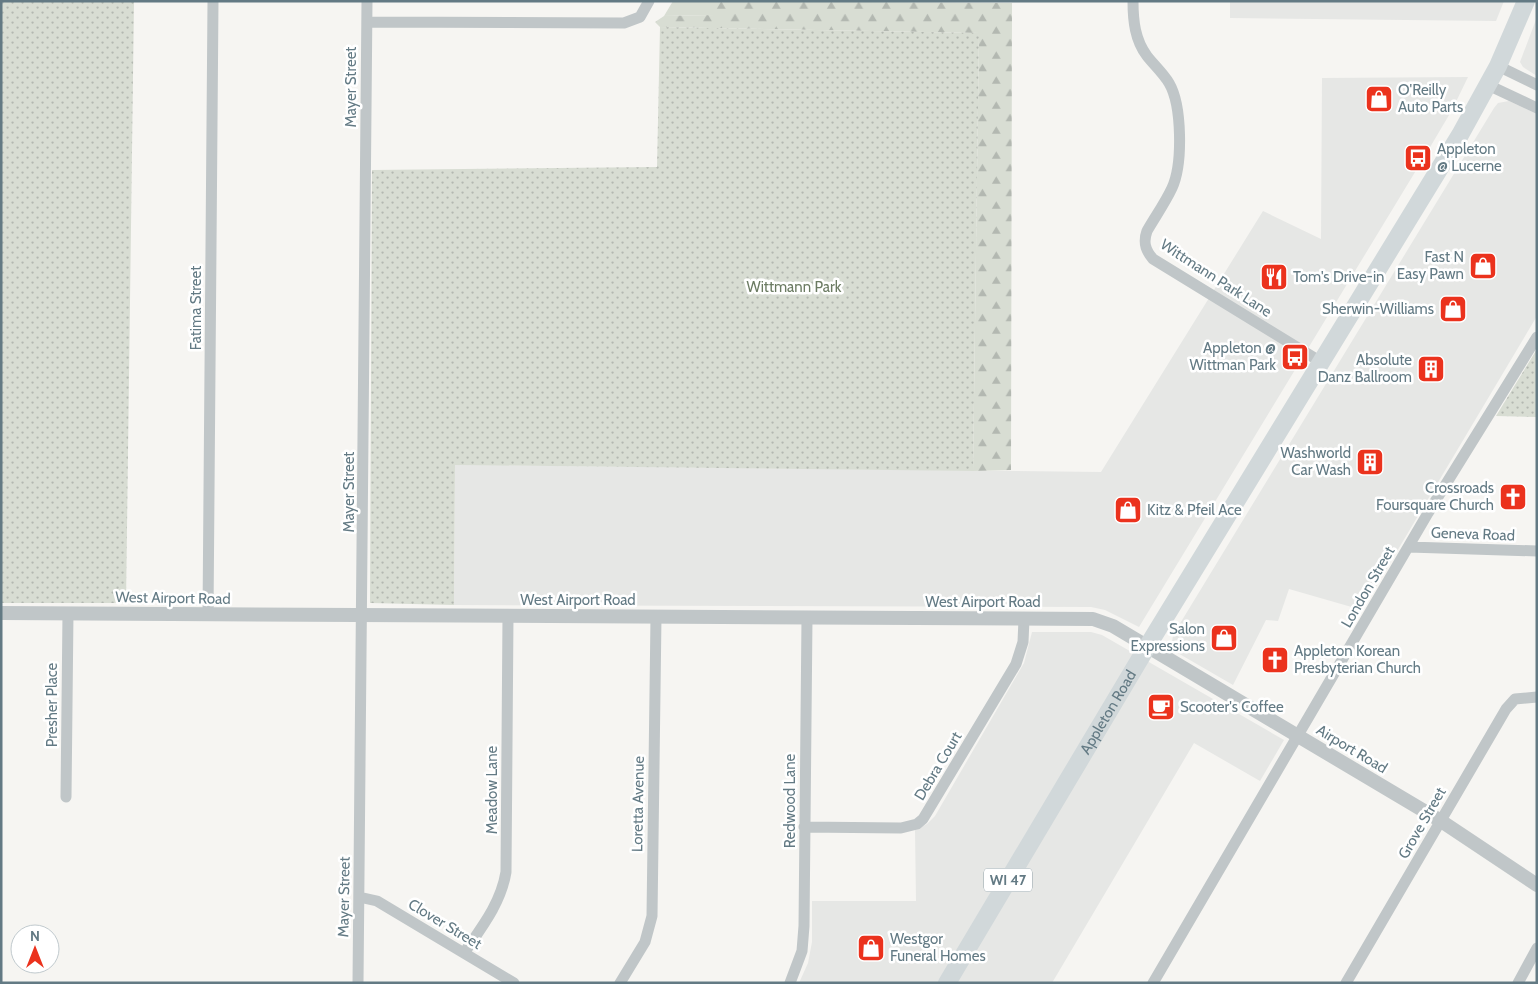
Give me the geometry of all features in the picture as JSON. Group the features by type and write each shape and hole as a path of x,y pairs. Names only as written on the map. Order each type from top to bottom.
{"main road":[{"name":"Appleton Road","path":"947,983 1147,647 1488,85 1526,1"}],"street":[{"name":"Fatima Street","path":"208,615 213,1"},
{"name":"Mayer Street","path":"358,983 367,1"},
{"path":"367,22 624,23 640,17 649,1"},
{"name":"Wittmann Park Lane","path":"1133,1 1135,29 1139,42 1146,54 1168,81 1178,106 1176,174 1172,187 1144,238 1148,253 1153,259 1321,362"},
{"path":"1498,66 1537,85"},
{"path":"1488,85 1537,108"},
{"name":"London Street","path":"1153,983 1409,546 1537,337"},
{"name":"Geneva Road","path":"1409,546 1537,551"},
{"name":"West Airport Road","path":"1,613 1093,619 1103,622 1147,647"},
{"name":"Presher Place","path":"66,797 68,613"},
{"name":"Meadow Lane","path":"464,953 494,908 502,891 506,872 508,616"},
{"name":"Loretta Avenue","path":"620,983 645,942 652,916 656,617"},
{"name":"Redwood Lane","path":"790,983 798,964 804,939 807,618"},
{"name":"Debra Court","path":"804,827 901,828 917,824 923,819 1016,664 1023,642 1024,619"},
{"name":"Airport Road","path":"1147,647 1441,821 1537,885"},
{"name":"Grove Street","path":"1346,983 1506,708 1515,699 1537,697"},
{"name":"Clover Street","path":"359,897 378,901 514,983"},
{"path":"1518,983 1537,948"}],"shaded area":[{"path":"1230,1 1504,1 1496,21 1230,18"},
{"path":"1537,17 1537,76 1523,67 1520,62"},
{"path":"1468,77 1452,110 1426,154 1139,627 1105,610 1091,607 454,605 455,465 1101,472 1263,211 1321,239 1322,78"},
{"path":"1509,101 1537,114 1537,316 1362,610 1289,589 1278,621 1266,620 1233,685 1176,652 1172,642 1173,635 1494,108 1498,103"},
{"path":"1032,632 1091,632 1102,635 1284,740 1260,781 1194,743 1052,983 799,983 808,963 812,942 812,901 916,901 915,830 927,824 935,816 1024,663"}],"green space":[{"path":"1,1 134,1 126,603 1,603"},
{"path":"673,1 714,1 714,15 664,16"},
{"path":"714,1 1012,3 1011,470 973,471 979,33 660,27 655,22 664,16 714,15"},
{"name":"Wittmann Park","path":"660,27 979,33 973,471 455,465 454,605 370,603 372,170 657,167"},
{"path":"1537,349 1537,417 1496,416"}],"place":[{"name":"O'Reilly Auto Parts","path":"1379,99"},
{"name":"Appleton @ Lucerne","path":"1418,158"},
{"name":"Fast N Easy Pawn","path":"1483,266"},
{"name":"Tom's Drive-in","path":"1274,277"},
{"name":"Sherwin-Williams","path":"1453,309"},
{"name":"Appleton @ Wittman Park","path":"1295,357"},
{"name":"Absolute Danz Ballroom","path":"1431,369"},
{"name":"Washworld Car Wash","path":"1370,462"},
{"name":"Crossroads Foursquare Church","path":"1513,497"},
{"name":"Kitz & Pfeil Ace","path":"1128,510"},
{"name":"Salon Expressions","path":"1224,638"},
{"name":"Appleton Korean Presbyterian Church","path":"1275,660"},
{"name":"Scooter's Coffee","path":"1161,707"},
{"name":"Westgor Funeral Homes","path":"871,948"}]}
